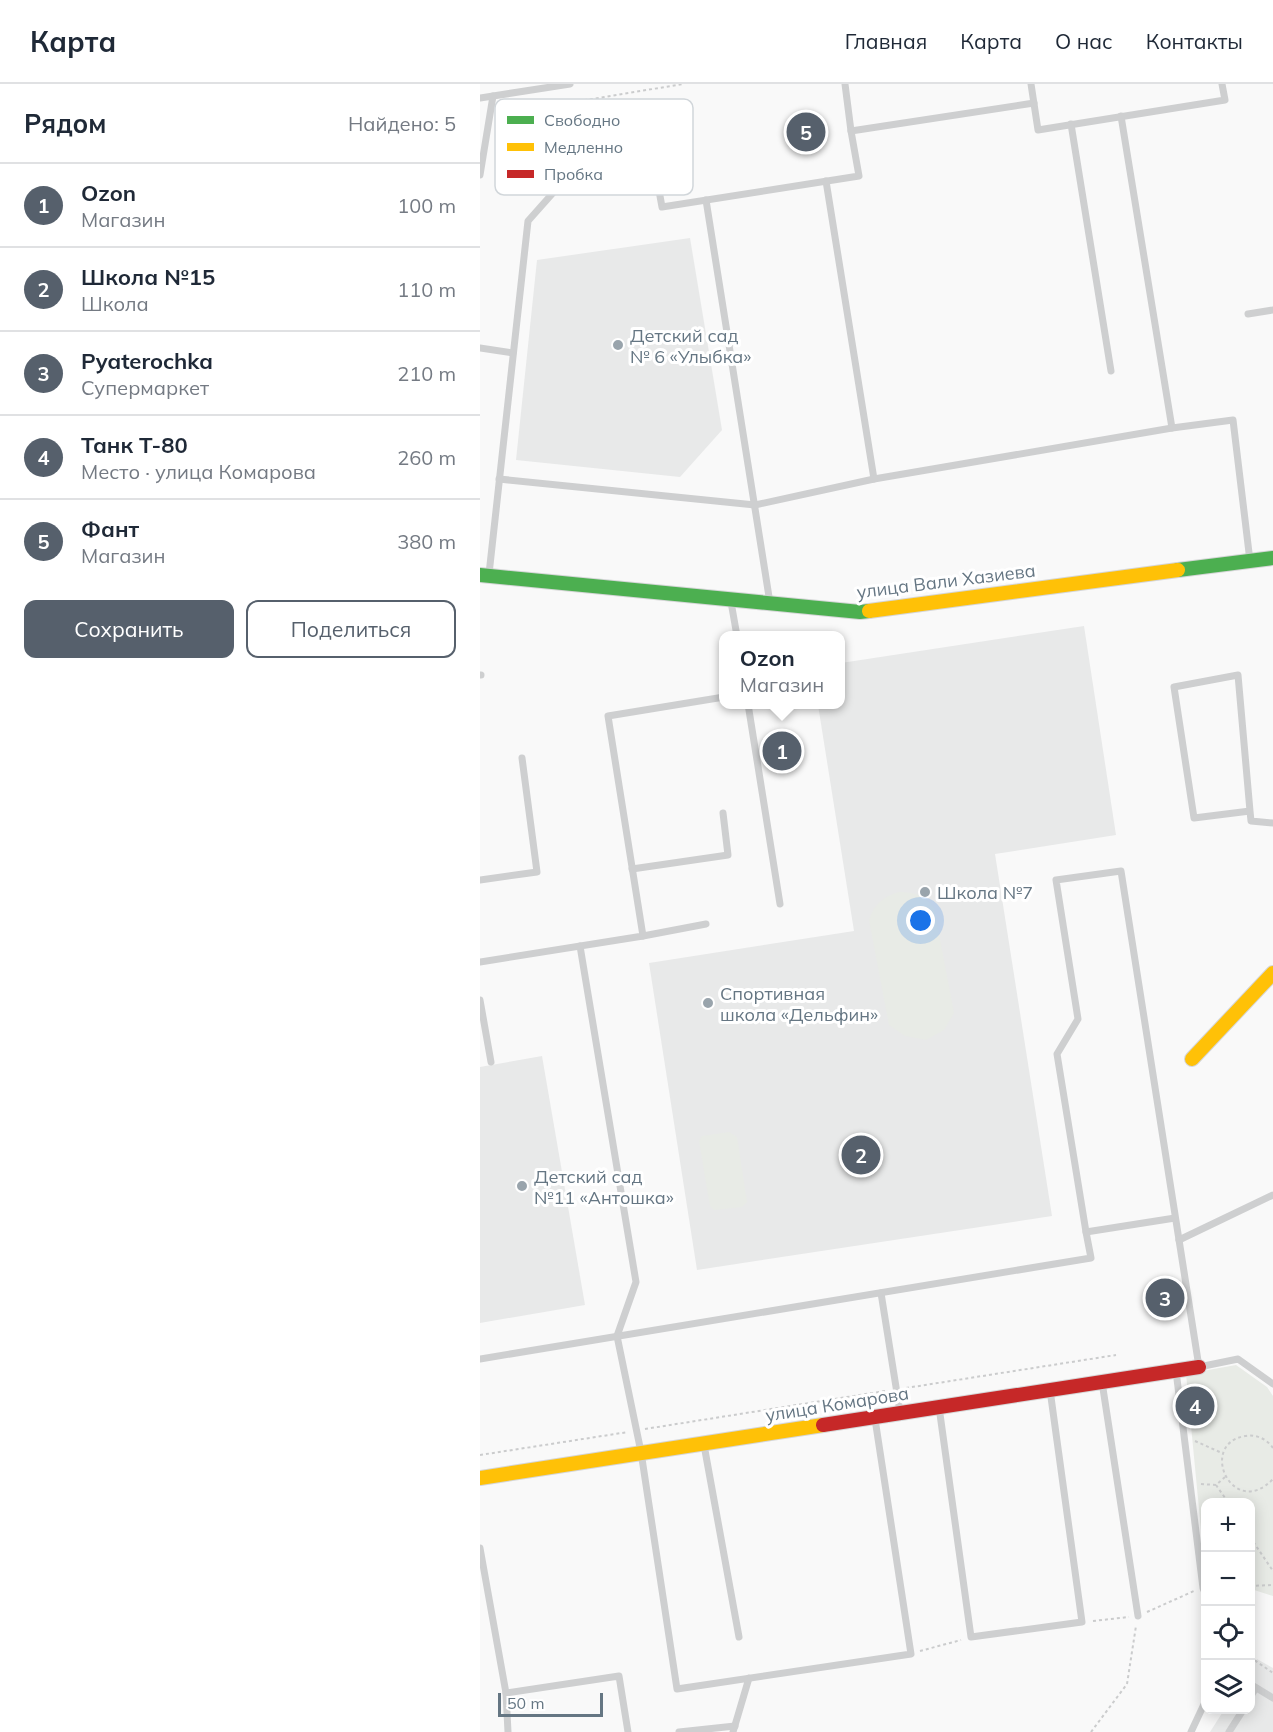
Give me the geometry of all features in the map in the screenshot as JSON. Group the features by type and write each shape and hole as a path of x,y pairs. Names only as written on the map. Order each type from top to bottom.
{"street":[{"name":"улица Вали Хазиева","path":"484,576 860,612 1273,558"},
{"path":"1192,1059 1273,972"},
{"name":"улица Комарова","path":"480,1478 1199,1367"}],"lane":[{"path":"480,98 570,84"},
{"path":"660,195 662,207 859,176 845,84"},
{"path":"1031,84 1038,130 1225,100 1222,84"},
{"path":"480,175 493,96"},
{"path":"851,131 1034,102"},
{"path":"1120,116 1172,428"},
{"path":"1071,124 1111,370"},
{"path":"826,181 874,479"},
{"path":"484,576 499,479 528,221 551,195"},
{"path":"706,200 771,603"},
{"path":"1248,314 1273,310"},
{"path":"480,348 513,353"},
{"path":"499,479 755,505 874,479 1172,428 1233,420 1250,561"},
{"path":"731,599 735,631"},
{"path":"1250,811 1194,818 1174,687 1238,675 1251,821 1273,823"},
{"path":"643,936 608,716 719,698"},
{"path":"749,709 780,904"},
{"path":"480,880 537,872 522,758"},
{"path":"632,869 728,855 723,813"},
{"path":"480,1359 1091,1258 1057,1054 1078,1019 1056,880 1121,871 1199,1367 1238,1359 1272,1382"},
{"path":"480,962 706,924"},
{"path":"580,946 636,1282 617,1336 640,1452 677,1689 911,1654 875,1417"},
{"path":"480,1000 491,1062"},
{"path":"1179,1240 1273,1195"},
{"path":"1086,1232 1175,1218"},
{"path":"880,1293 901,1413"},
{"path":"1176,1371 1201,1568"},
{"path":"1102,1382 1138,1616"},
{"path":"939,1407 970,1637 1082,1622 1050,1390"},
{"path":"704,1443 739,1637"},
{"path":"480,1548 506,1693 508,1732"},
{"path":"506,1693 620,1676 628,1732"},
{"path":"679,1732 734,1729 749,1678"},
{"path":"1255,1687 1273,1698"},
{"path":"1191,1732 1201,1711"},
{"path":"1229,1732 1240,1714"}],"path":[{"path":"593,99 683,84"},
{"path":"490,116 495,115"},
{"path":"480,1455 1116,1355"},
{"path":"1273,1448 1262,1438 1251,1435 1239,1437 1229,1443 1223,1453 1221,1465 1225,1477 1232,1486 1243,1491 1255,1491 1266,1487 1273,1479"},
{"path":"1184,1436 1223,1453"},
{"path":"1190,1484 1216,1485 1225,1477"},
{"path":"1216,1485 1225,1498"},
{"path":"1255,1543 1273,1571"},
{"path":"1255,1586 1273,1585"},
{"path":"1082,1622 1138,1616 1201,1592"},
{"path":"1091,1732 1127,1684 1138,1616"},
{"path":"911,1654 970,1637"},
{"path":"1255,1660 1273,1673"}],"shaded area":[{"name":"Детский сад № 6 «Улыбка»","path":"690,238 722,430 680,477 516,460 537,260"},
{"path":"1084,626 1116,835 995,854 1052,1216 697,1270 649,963 854,931 819,709 845,709 845,662"},
{"path":"899,892 919,895 934,908 954,1013 944,1030 926,1040 905,1036 889,1025 869,920 880,902"},
{"name":"Детский сад №11 «Антошка»","path":"542,1056 585,1305 480,1323 480,1067"},
{"path":"729,1132 737,1137 747,1202 742,1207 714,1210 710,1206 699,1141 702,1136"},
{"path":"1236,1365 1267,1387 1273,1396 1273,1596 1255,1590 1255,1498 1201,1498 1201,1530 1186,1374"},
{"path":"1257,1659 1273,1668 1273,1732 1210,1732 1221,1714 1255,1714 1255,1662"}],"traffic: fast":[{"path":"1178,570 1273,558"},
{"path":"480,575 860,612 869,611"}],"traffic: slow":[{"path":"869,611 1178,570"},
{"path":"1192,1059 1273,973"},
{"path":"480,1478 823,1425"}],"traffic: jam":[{"path":"823,1425 1199,1367"}],"place":[{"name":"Фант","path":"806,132"},
{"name":"Детский сад № 6 «Улыбка»","path":"618,345"},
{"name":"Ozon","path":"782,751"},
{"name":"Школа №7","path":"925,892"},
{"name":"Спортивная школа «Дельфин»","path":"708,1003"},
{"name":"Школа №15","path":"861,1155"},
{"name":"Детский сад №11 «Антошка»","path":"522,1186"},
{"name":"Pyaterochka","path":"1165,1298"},
{"name":"Танк Т-80","path":"1195,1406"}]}
